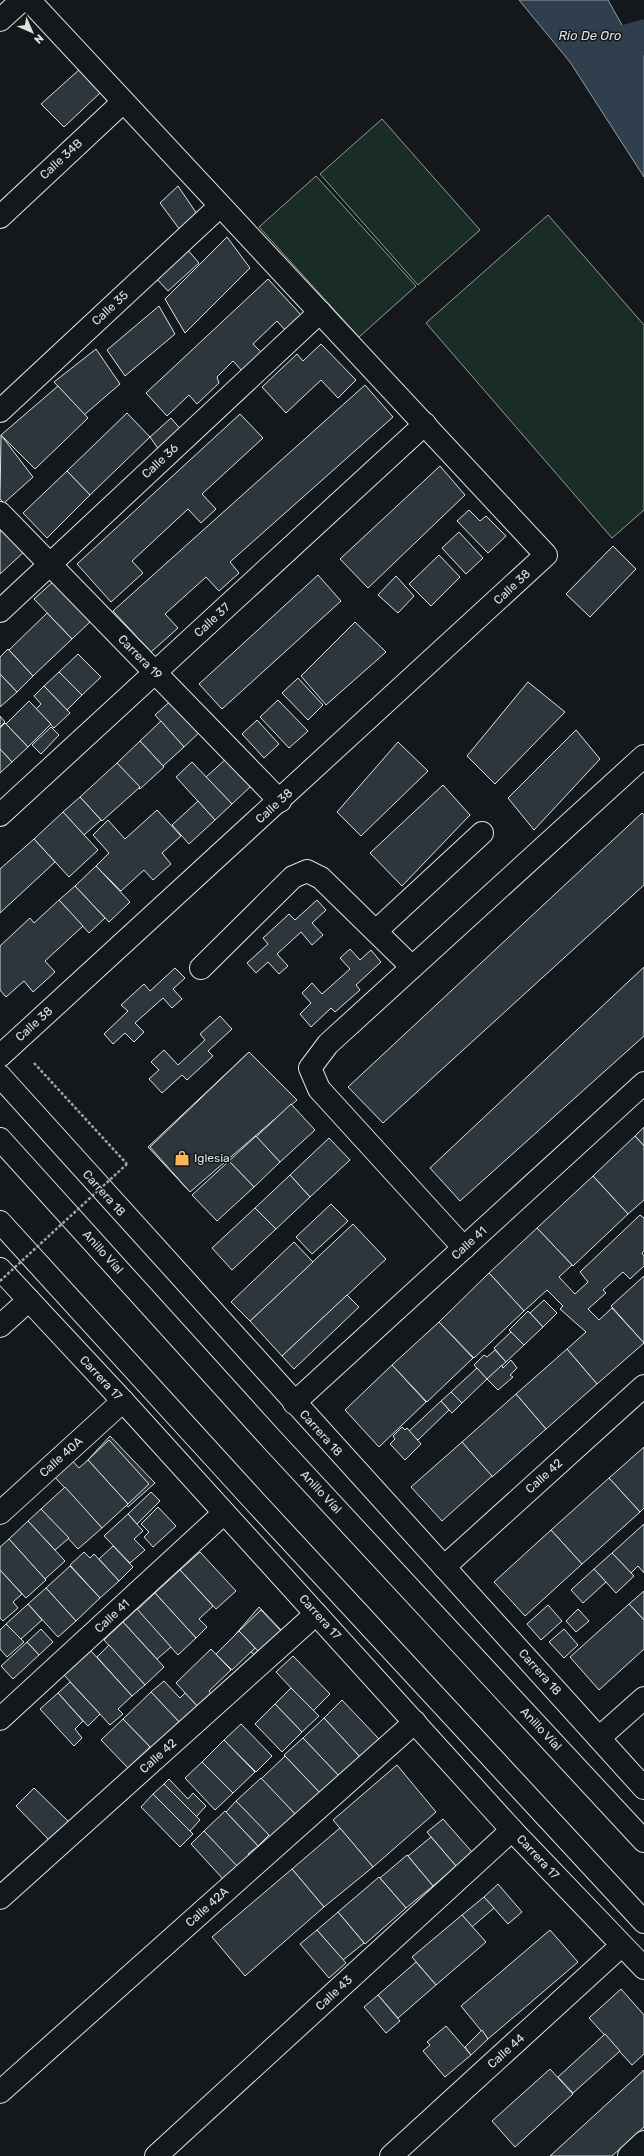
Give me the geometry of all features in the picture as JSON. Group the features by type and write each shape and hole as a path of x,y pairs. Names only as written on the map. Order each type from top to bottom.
{"main road":[{"path":"0,20 22,0"},
{"path":"29,0 425,424"},
{"name":"Calle 34B","path":"0,217 123,102"},
{"name":"Calle 35","path":"0,411 220,206"},
{"name":"Calle 36","path":"0,611 320,312"},
{"name":"Calle 38","path":"0,1056 280,801 546,555 425,424"},
{"name":"Calle 37","path":"0,815 425,424"},
{"name":"Carrera 19","path":"0,513 280,801"},
{"path":"464,1248 319,1090 310,1068 328,1044 644,756"},
{"path":"376,931 482,833"},
{"path":"201,968 293,877 307,872 321,878 412,967"},
{"name":"Carrera 18","path":"0,1076 294,1403 644,1788"},
{"name":"Calle 41","path":"294,1403 644,1083"},
{"name":"Anillo Víal","path":"0,1139 275,1443 644,1841"},
{"path":"0,1222 263,1511 644,1922"},
{"name":"Carrera 17","path":"0,1269 123,1401 512,1830 643,1968"},
{"path":"0,1326 29,1300"},
{"name":"Calle 42","path":"444,1567 644,1386"},
{"name":"Calle 40A","path":"0,1513 123,1401"},
{"name":"Calle 41","path":"0,1719 224,1513"},
{"name":"Calle 42","path":"0,1898 316,1614"},
{"path":"599,1738 644,1698"},
{"name":"Calle 42A","path":"0,2092 415,1722"},
{"name":"Calle 43","path":"156,2156 512,1830"},
{"name":"Calle 44","path":"391,2156 621,1946"},
{"path":"629,2156 644,2142"}],"path":[{"path":"0,1281 127,1164"}],"green space":[{"path":"382,119 480,230 418,285 320,174"},
{"path":"316,176 416,286 359,337 259,227"},
{"path":"548,215 644,325 644,510 612,538 426,323"}],"water":[{"name":"Rio De Oro","path":"519,0 608,0 632,43 644,53 644,177 570,62"}],"building":[{"path":"80,69 101,92 64,127 41,104"},
{"path":"178,186 197,214 180,230 160,203"},
{"path":"227,237 250,268 185,333 165,299"},
{"path":"186,248 199,263 168,291 154,276"},
{"path":"268,279 302,316 286,331 277,321 253,344 263,354 243,372 233,361 217,377 219,383 197,404 189,395 167,416 146,393"},
{"path":"159,306 175,334 125,376 107,350"},
{"path":"321,344 356,380 338,398 321,380 286,413 262,387 297,354 303,361"},
{"path":"96,349 120,384 84,415 54,382"},
{"path":"365,385 393,417 230,562 239,573 219,591 206,577 165,614 178,628 151,652 113,611"},
{"path":"58,386 88,418 35,469 1,435"},
{"path":"127,413 150,437 90,495 67,471"},
{"path":"240,414 263,438 202,494 216,509 201,523 188,509 132,561 143,573 111,602 77,564"},
{"path":"171,418 182,431 159,450 150,437"},
{"path":"1,435 33,477 4,503 0,499"},
{"path":"440,466 465,495 368,588 340,559"},
{"path":"67,471 90,495 47,538 23,513"},
{"path":"469,510 480,521 486,516 506,536 488,553 457,521"},
{"path":"4,529 25,551 0,574 0,532"},
{"path":"459,532 483,558 466,574 442,548"},
{"path":"613,546 636,569 590,617 566,594"},
{"path":"439,555 460,577 431,606 409,584"},
{"path":"318,575 341,601 222,709 199,684"},
{"path":"396,576 414,596 398,613 378,595"},
{"path":"55,580 92,620 72,639 34,599"},
{"path":"47,613 72,639 33,676 9,650"},
{"path":"355,622 386,652 326,705 301,676"},
{"path":"8,649 33,676 17,692 0,674 0,657"},
{"path":"78,654 101,677 82,695 59,672"},
{"path":"59,672 82,695 67,710 44,686"},
{"path":"0,674 17,692 0,707"},
{"path":"298,678 323,705 308,720 282,693"},
{"path":"528,682 565,712 495,784 467,756"},
{"path":"44,686 70,713 54,728 36,709 41,704 34,696"},
{"path":"175,697 204,728 184,747 155,715"},
{"path":"278,700 308,731 289,748 260,717"},
{"path":"29,701 51,724 28,747 6,724"},
{"path":"0,716 5,722 0,727"},
{"path":"257,720 279,744 264,758 242,734"},
{"path":"161,721 184,747 163,766 140,741"},
{"path":"5,723 28,747 12,762 0,749 0,728"},
{"path":"51,727 59,735 41,754 32,745"},
{"path":"576,730 600,759 534,830 508,798"},
{"path":"140,741 164,767 140,789 117,763"},
{"path":"398,742 428,771 361,836 337,812"},
{"path":"0,749 12,762 0,773"},
{"path":"226,759 251,786 232,804 206,777"},
{"path":"192,762 232,804 215,820 176,777"},
{"path":"117,763 140,787 102,821 80,797"},
{"path":"443,785 470,815 402,886 370,853"},
{"path":"80,797 101,820 84,835 63,812"},
{"path":"198,801 215,820 189,844 172,825"},
{"path":"157,810 181,836 162,853 171,864 153,880 144,870 121,891 96,866 109,853 93,835 108,820 125,839"},
{"path":"63,812 98,850 69,877 34,839"},
{"path":"642,813 644,815 644,885 383,1123 348,1087"},
{"path":"34,839 55,862 0,913 0,869"},
{"path":"96,866 130,902 109,922 75,886"},
{"path":"75,886 105,918 89,933 59,900"},
{"path":"59,900 83,926 45,961 55,972 33,992 24,981 6,997 0,990 0,946 30,918 34,923"},
{"path":"317,900 326,910 312,923 323,935 312,945 301,932 277,954 288,966 279,974 268,962 256,973 247,963 268,944 263,938 289,914 295,920"},
{"path":"350,949 360,960 371,950 381,962 356,985 360,990 335,1012 331,1008 311,1027 300,1014 311,1003 302,993 312,983 322,994 350,969 340,958"},
{"path":"644,967 644,1036 460,1201 430,1168"},
{"path":"175,968 185,978 173,989 182,999 172,1008 163,998 135,1023 144,1032 134,1042 125,1033 113,1044 104,1034 128,1011 121,1005 144,984 150,991"},
{"path":"220,1016 232,1029 208,1051 213,1056 187,1080 182,1075 162,1093 149,1079 159,1070 151,1062 164,1050 178,1065 205,1040 200,1034"},
{"path":"249,1052 290,1096 189,1191 148,1147"},
{"path":"249,1052 297,1100 190,1192 150,1147"},
{"path":"291,1104 315,1130 280,1162 256,1137"},
{"path":"644,1127 644,1146 635,1136"},
{"path":"256,1136 280,1162 254,1187 229,1161"},
{"path":"635,1136 644,1146 644,1200 628,1214 593,1176"},
{"path":"329,1138 350,1160 310,1197 290,1175"},
{"path":"229,1161 254,1187 217,1221 192,1195"},
{"path":"290,1175 310,1197 276,1229 255,1208"},
{"path":"593,1176 628,1214 573,1266 537,1228"},
{"path":"331,1204 348,1221 312,1254 296,1237"},
{"path":"255,1208 276,1229 232,1270 212,1248"},
{"path":"640,1215 644,1218 644,1251 642,1253 644,1256 644,1266 630,1279 623,1272 603,1290 606,1293 588,1309 599,1320 612,1308 644,1343 597,1384 567,1349 586,1332 560,1309 563,1306 547,1290 524,1311 489,1273 537,1228 572,1265 559,1277 575,1294 588,1282 580,1272"},
{"path":"353,1224 386,1259 282,1356 250,1321"},
{"path":"294,1242 313,1262 250,1321 231,1302"},
{"path":"489,1273 524,1311 474,1358 439,1322"},
{"path":"644,1276 644,1343 611,1306"},
{"path":"347,1295 359,1307 294,1369 282,1356"},
{"path":"544,1300 557,1313 543,1327 530,1313"},
{"path":"528,1311 543,1327 524,1345 509,1330"},
{"path":"439,1322 473,1358 427,1402 392,1365"},
{"path":"511,1332 524,1345 506,1362 494,1348"},
{"path":"567,1349 597,1384 546,1429 516,1394"},
{"path":"495,1350 506,1362 487,1379 474,1365 484,1355 487,1357"},
{"path":"511,1360 517,1368 510,1375 513,1377 498,1390 487,1379 502,1365 503,1368"},
{"path":"392,1365 426,1402 379,1447 345,1410"},
{"path":"477,1368 487,1379 462,1403 451,1392"},
{"path":"451,1392 462,1403 452,1413 441,1401"},
{"path":"516,1394 546,1429 492,1477 462,1442"},
{"path":"441,1401 449,1410 418,1440 409,1431"},
{"path":"402,1427 405,1430 407,1428 421,1444 405,1460 390,1444 395,1439 393,1436"},
{"path":"110,1436 155,1483 128,1507 86,1462"},
{"path":"109,1440 149,1484 128,1504 88,1460"},
{"path":"462,1442 492,1476 442,1521 411,1487"},
{"path":"644,1447 644,1508 640,1512 609,1478"},
{"path":"68,1456 79,1468 88,1460 128,1504 102,1528 51,1473"},
{"path":"609,1478 640,1512 582,1564 551,1530"},
{"path":"65,1487 102,1528 78,1549 41,1509"},
{"path":"151,1492 160,1501 137,1524 128,1514"},
{"path":"158,1507 176,1526 153,1547 144,1537 149,1532 141,1524"},
{"path":"41,1509 69,1538 55,1550 28,1521"},
{"path":"128,1514 143,1531 134,1539 145,1550 130,1563 104,1536"},
{"path":"28,1521 65,1561 45,1579 9,1539"},
{"path":"644,1524 644,1573 638,1566 631,1573 612,1553"},
{"path":"551,1530 582,1564 525,1616 494,1582"},
{"path":"9,1539 46,1580 26,1598 0,1570 0,1547"},
{"path":"113,1546 133,1567 119,1581 99,1559"},
{"path":"84,1552 90,1558 94,1554 119,1581 100,1598 70,1565"},
{"path":"200,1552 236,1591 216,1609 180,1570"},
{"path":"612,1553 634,1576 616,1593 594,1569"},
{"path":"70,1566 100,1598 76,1621 46,1588"},
{"path":"594,1569 606,1582 583,1603 571,1590"},
{"path":"0,1570 22,1594 13,1602 18,1608 3,1621 0,1618"},
{"path":"180,1570 213,1606 199,1619 207,1627 196,1638 155,1593"},
{"path":"46,1588 76,1621 58,1637 28,1604"},
{"path":"644,1591 644,1620 629,1604"},
{"path":"155,1593 196,1638 178,1655 137,1610"},
{"path":"28,1604 42,1620 21,1639 6,1624"},
{"path":"629,1604 644,1620 644,1649 599,1690 570,1657"},
{"path":"548,1605 562,1621 541,1640 527,1624"},
{"path":"259,1607 283,1632 257,1658 235,1635"},
{"path":"137,1609 171,1647 157,1659 123,1622"},
{"path":"578,1609 589,1621 576,1632 566,1621"},
{"path":"261,1610 282,1632 260,1653 239,1631"},
{"path":"123,1622 164,1667 145,1685 104,1640"},
{"path":"6,1624 24,1642 7,1657 0,1649 0,1630"},
{"path":"41,1629 53,1642 39,1655 27,1642"},
{"path":"564,1629 578,1645 564,1658 549,1642"},
{"path":"239,1631 255,1648 232,1670 216,1654"},
{"path":"27,1642 39,1655 13,1679 1,1666"},
{"path":"109,1645 145,1685 132,1696 97,1657"},
{"path":"211,1649 231,1670 209,1691 212,1695 199,1708 176,1683"},
{"path":"91,1651 132,1696 118,1709 123,1714 110,1725 64,1675"},
{"path":"293,1656 330,1694 313,1711 276,1672"},
{"path":"164,1681 180,1698 185,1693 199,1708 181,1724 151,1692"},
{"path":"70,1682 100,1714 88,1726 58,1693"},
{"path":"291,1688 319,1716 302,1732 275,1704"},
{"path":"151,1692 181,1724 154,1751 123,1719"},
{"path":"58,1693 83,1721 75,1729 82,1738 74,1746 40,1709"},
{"path":"342,1700 379,1739 360,1757 324,1718"},
{"path":"275,1704 302,1732 282,1752 255,1724"},
{"path":"324,1718 360,1757 339,1776 303,1738"},
{"path":"123,1719 150,1747 128,1768 101,1740"},
{"path":"241,1724 272,1756 256,1772 224,1740"},
{"path":"303,1738 339,1776 321,1794 284,1755"},
{"path":"224,1740 255,1772 233,1793 202,1762"},
{"path":"285,1756 321,1794 297,1816 261,1779"},
{"path":"202,1762 233,1793 215,1810 185,1778"},
{"path":"397,1765 436,1812 373,1867 333,1820"},
{"path":"261,1778 297,1816 272,1839 236,1801"},
{"path":"169,1779 188,1799 193,1793 206,1806 196,1817 164,1784"},
{"path":"164,1784 200,1820 190,1831 153,1794"},
{"path":"34,1788 69,1822 50,1841 16,1806"},
{"path":"153,1794 193,1834 180,1847 141,1807"},
{"path":"236,1801 269,1835 258,1846 226,1812"},
{"path":"225,1811 258,1846 248,1854 252,1859 240,1870 204,1831"},
{"path":"443,1819 472,1852 456,1866 427,1832"},
{"path":"340,1828 373,1867 324,1907 292,1869"},
{"path":"204,1831 238,1867 224,1880 191,1844"},
{"path":"431,1837 456,1866 433,1886 408,1856"},
{"path":"407,1855 433,1886 406,1908 380,1878"},
{"path":"292,1869 324,1907 245,1976 212,1937"},
{"path":"379,1877 406,1908 365,1944 338,1912"},
{"path":"498,1884 522,1912 508,1924 484,1897"},
{"path":"484,1897 494,1908 472,1927 462,1915"},
{"path":"338,1912 364,1943 343,1960 317,1930"},
{"path":"462,1915 486,1942 436,1985 412,1957"},
{"path":"317,1930 346,1963 329,1978 300,1944"},
{"path":"550,1930 578,1962 488,2039 461,2006"},
{"path":"416,1962 436,1985 398,2018 378,1995"},
{"path":"621,1989 644,2015 644,2054 632,2065 589,2018"},
{"path":"378,1995 400,2021 386,2033 364,2007"},
{"path":"446,2026 471,2055 445,2077 423,2051 430,2045 427,2042"},
{"path":"482,2030 488,2039 471,2055 465,2047"},
{"path":"605,2034 620,2051 573,2093 558,2077"},
{"path":"550,2069 573,2094 515,2147 492,2121"},
{"path":"644,2070 644,2127 612,2156 550,2156"}],"waterway":[{"path":"597,51 644,37"}],"place":[{"name":"Iglesia","path":"182,1158"}]}
